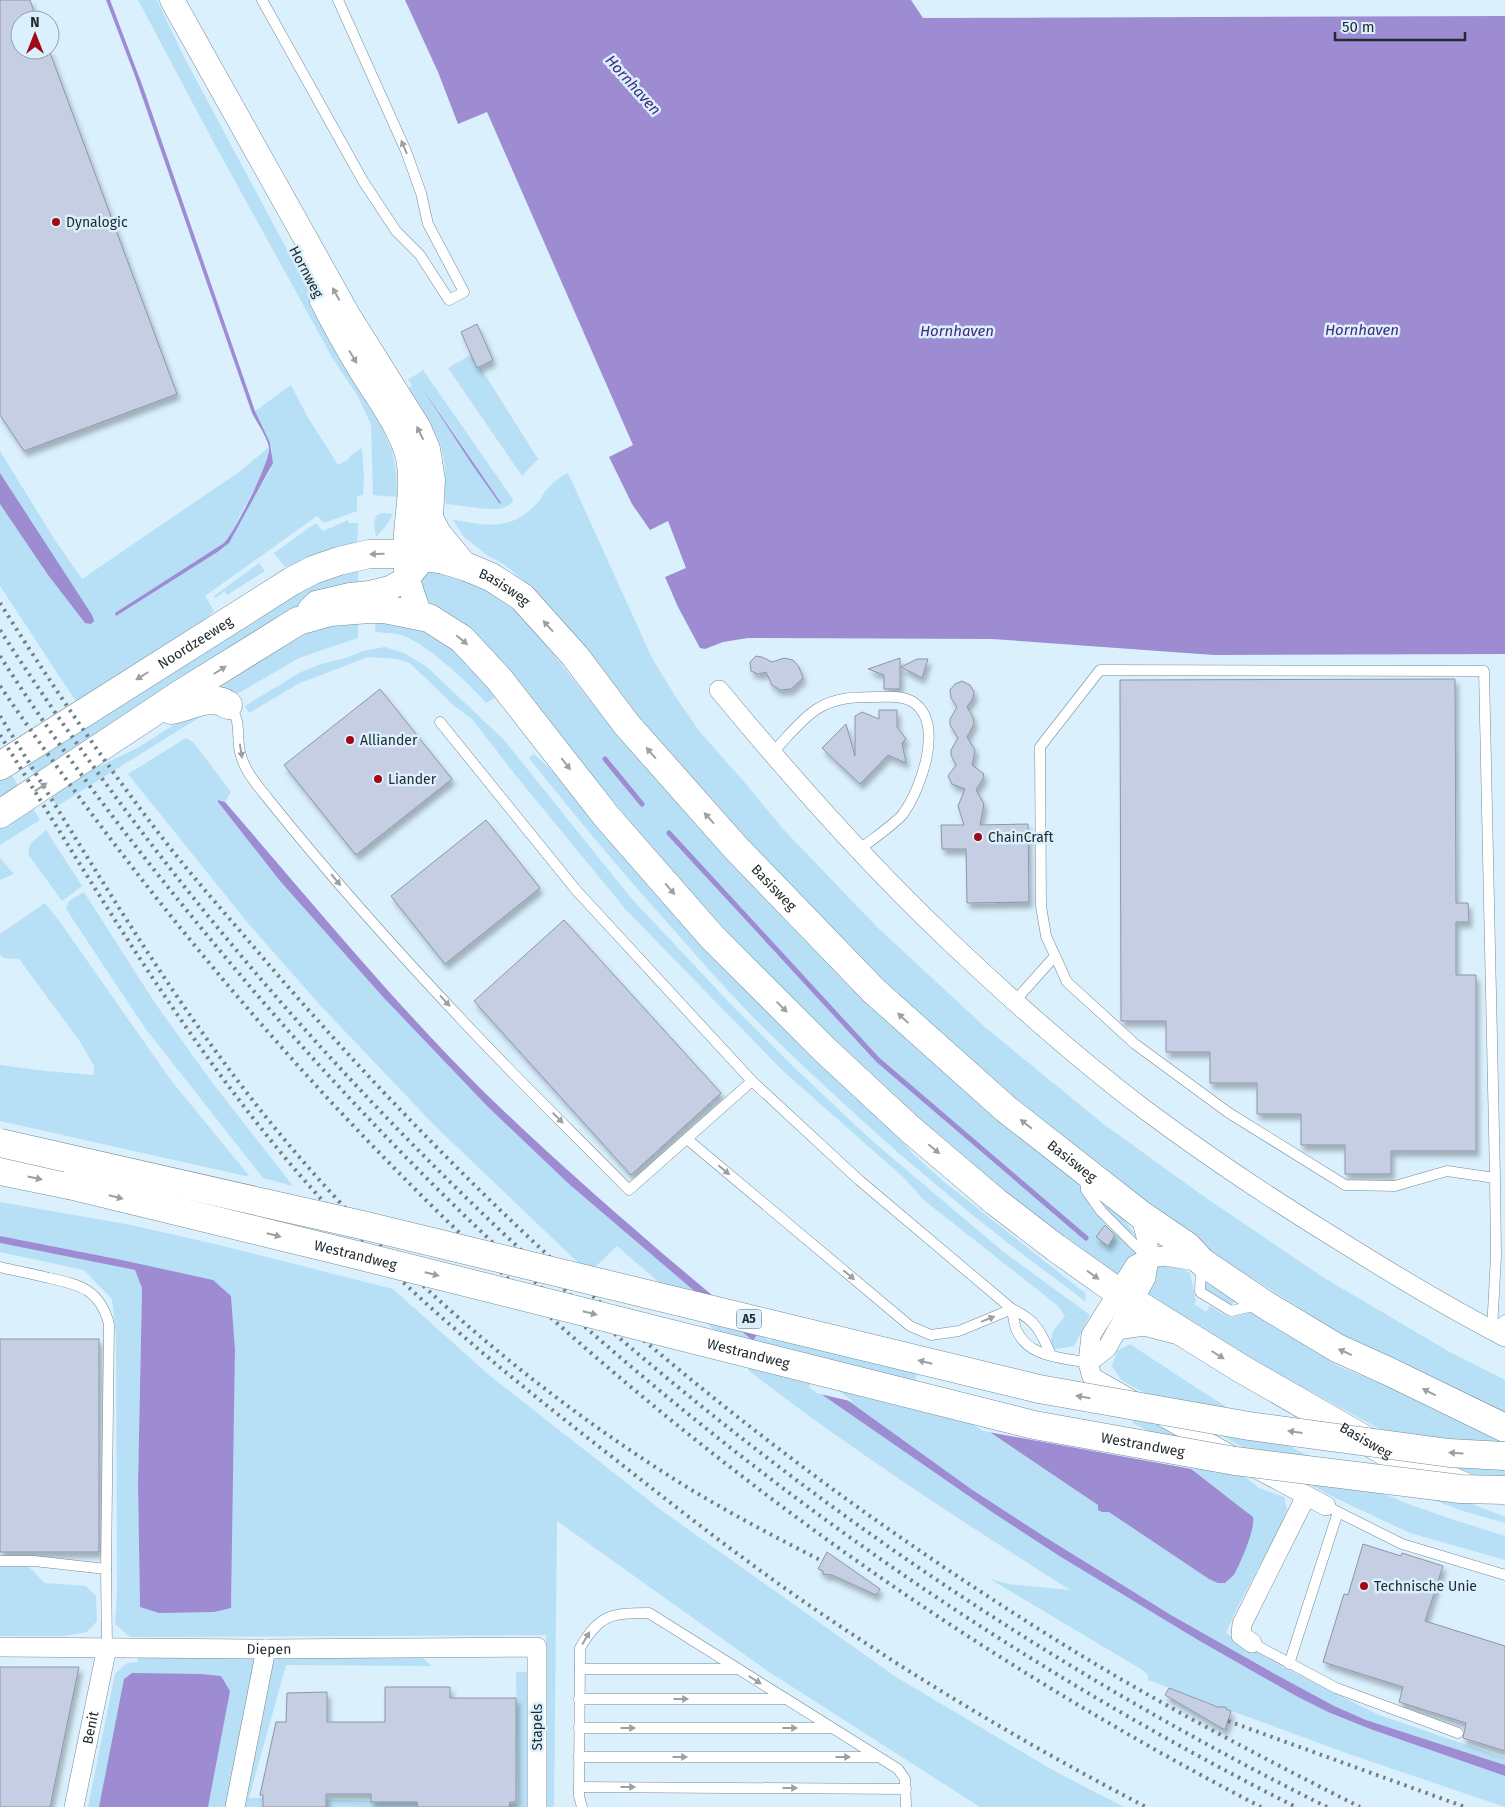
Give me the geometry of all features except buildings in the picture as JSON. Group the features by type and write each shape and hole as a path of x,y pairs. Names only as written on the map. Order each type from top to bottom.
{"main road":[{"name":"Noordzeeweg","path":"0,766 302,575 339,560 374,554 413,563"},
{"name":"Basisweg","path":"413,563 467,567 491,577 522,597 575,656 627,725 683,790 818,935 874,992 1006,1108 1084,1170 1140,1214 1186,1246 1202,1262 1264,1304 1337,1348 1505,1428"},
{"path":"0,814 150,715 298,621 330,612 351,609 384,609 420,615"},
{"name":"Basisweg","path":"420,615 462,639 493,672 607,817 699,922 826,1050 910,1129 996,1202 1125,1297 1240,1368 1395,1457 1505,1503"},
{"path":"150,715 211,699 228,705"},
{"name":"A5","path":"0,1143 372,1227 1039,1390 1258,1428 1448,1453 1505,1456"},
{"name":"Westrandweg","path":"0,1171 69,1185 353,1254 1034,1425 1235,1461 1461,1489 1505,1490"}],"street":[{"name":"Hornweg","path":"160,0 329,315 403,443 409,463 413,563"},
{"name":"Hornweg","path":"172,0 350,318 419,428 428,449 433,480 431,518 413,563"},
{"path":"431,518 440,533 467,567"},
{"path":"413,563 420,615"},
{"path":"298,621 316,603 390,588 413,563"},
{"path":"718,690 771,754 859,850 944,936 1086,1062 1144,1108 1252,1184 1384,1269 1500,1329"},
{"path":"1088,1363 1108,1348 1117,1330 1135,1265 1149,1258 1148,1244 1140,1214"},
{"name":"Basisweg","path":"1149,1258 1165,1256 1202,1262"},
{"path":"1125,1297 1090,1334 1088,1363 1092,1377 1332,1509"},
{"path":"1117,1330 1144,1326 1191,1338"},
{"path":"1252,1643 1241,1634 1242,1624 1306,1496"},
{"name":"Diepen","path":"0,1647 266,1649 537,1647"},
{"name":"Benit","path":"74,1807 107,1647"},
{"name":"Stapels","path":"537,1647 537,1807"},
{"path":"235,1807 266,1649"}],"lane":[{"path":"262,0 364,181 396,231 420,255 449,300 464,292 428,224 422,193 406,151 338,0"},
{"path":"1495,1178 1448,1171 1395,1186 1345,1184 1229,1113 1134,1044 1067,982 1046,936 1041,906 1040,747 1100,670 1484,671 1495,1178 1496,1256 1500,1329"},
{"path":"771,754 815,710 840,699 852,697 897,697 905,698 918,706 926,720 928,740 925,763 915,792 902,816 859,850"},
{"path":"228,705 235,713 238,723 240,751 244,764 252,779 291,827 352,899 462,1020 629,1190 752,1081"},
{"path":"440,722 576,890 752,1081 859,1180 1012,1309 1026,1316 1042,1335 1052,1355"},
{"path":"1015,1001 1055,956"},
{"path":"686,1139 910,1326 931,1335 959,1331 1012,1309"},
{"path":"1084,1170 1086,1190 1101,1210 1149,1258"},
{"path":"0,1267 78,1284 98,1300 106,1312 109,1324 107,1647"},
{"path":"1012,1309 1016,1330 1032,1349 1043,1355 1052,1355 1088,1363"},
{"path":"1289,1664 1332,1509 1402,1544 1505,1575"},
{"path":"0,1561 34,1561 106,1569"},
{"path":"582,1807 579,1796 580,1648 591,1630 605,1619 624,1614 649,1614 898,1769 905,1779 906,1807"},
{"path":"1252,1643 1336,1688 1458,1732"},
{"path":"580,1669 738,1669"},
{"path":"579,1699 786,1699"},
{"path":"579,1728 832,1728"},
{"path":"579,1757 878,1757"},
{"path":"579,1787 906,1789"}],"shaded area":[{"path":"138,0 157,0 184,57 307,287 330,340 383,430 392,451 396,472 397,497 373,495 371,424 357,395 333,359 214,143"},
{"path":"472,354 538,459 522,476 448,368"},
{"path":"423,370 512,498 512,503 504,508 497,509 446,504 445,466 439,441 430,423 407,389 412,385 408,380","holes":["422,386 501,503 471,463"]},
{"path":"291,385 307,416 338,465 348,460 350,456 362,448 363,495 357,496 357,511 324,523 317,516 205,596 214,611 193,631 77,703 0,586 0,504 48,575 85,623 36,531 0,473 0,451 53,537 82,579 239,472 269,447 267,464 224,543 115,613 116,616 225,547 271,469 272,449 255,411"},
{"path":"568,473 652,658 677,699 700,732 783,829 877,927 986,1028 1102,1123 1199,1193 1321,1276 1448,1351 1505,1380 1505,1416 1439,1386 1339,1333 1241,1271 1165,1219 1063,1140 878,981 701,793 536,591 505,565 487,555 464,537 453,520 477,524 498,524 518,519 538,502 552,484"},
{"path":"381,513 393,514 386,526 376,537 374,524 376,516"},
{"path":"348,520 349,523 358,523 357,545 285,567 274,553 316,523 323,531"},
{"path":"259,563 265,571 227,595 225,591 215,598 214,596"},
{"path":"358,568 358,589 307,601 162,690 34,774 25,762 294,590"},
{"path":"427,570 461,578 487,591 517,612 538,635 614,731 686,810 1024,1135 1076,1181 1105,1224 1096,1237 1108,1245 1117,1233 1136,1254 1116,1280 1014,1201 951,1148 857,1062 768,975 726,931 646,840 492,651 434,607 427,599 421,589 418,575"},
{"path":"358,621 358,638 299,658 237,694 217,688 303,633"},
{"path":"376,621 417,628 434,635 477,667 495,698 486,703 459,675 425,647 398,634 375,631"},
{"path":"385,647 404,653 427,667 504,740 631,898 725,998 799,1072 869,1138 1005,1253 1090,1315 1074,1346 1049,1350 1053,1331 1065,1316 1058,1306 925,1201 902,1176 784,1072 627,911 472,719 453,705 410,663 397,659 368,657 300,683 249,713 245,706 301,672 363,651"},
{"path":"213,709 57,806 49,794 139,747 196,711"},
{"path":"186,738 193,742 231,792 225,802 221,800 218,802 280,881 383,997 487,1106 570,1185 753,1341 758,1333 770,1341 789,1318 1100,1390 1245,1477 1259,1488 1284,1497 1287,1509 1280,1528 1238,1606 1226,1633 1288,1670 1379,1715 1505,1758 1505,1765 1366,1720 1334,1707 1171,1615 971,1489 966,1494 1061,1557 1198,1640 1298,1697 1328,1712 1370,1729 1505,1776 1505,1807 1346,1753 1148,1680 1148,1675 1144,1671 990,1579 1008,1584 1070,1590 906,1484 787,1400 748,1370 752,1362 617,1246 589,1273 436,1127 320,1005 247,922 128,774","holes":["1141,1430 1248,1513 1109,1512 1098,1505"]},
{"path":"534,754 563,781 882,1117 913,1154 943,1181 1085,1293 1086,1302 1001,1238 932,1181 849,1108 757,1022 642,894 585,827 529,758"},
{"path":"9,771 21,790 0,803 0,777"},
{"path":"31,806 40,820 0,845 0,825"},
{"path":"46,830 82,886 62,901 28,854 30,844"},
{"path":"0,858 14,874 0,880"},
{"path":"84,892 155,1003 211,1081 293,1186 263,1178 145,1028 66,909 69,901"},
{"path":"45,903 170,1079 250,1177 0,1121 0,1065 94,1075 94,1066 79,1040 19,959 3,958 0,954 0,934"},
{"path":"1098,1195 1120,1214 1136,1236 1114,1218"},
{"path":"0,1202 131,1225 393,1289 489,1375 665,1513 896,1677 1056,1772 1124,1807 980,1807 766,1670 557,1521 554,1807 547,1807 546,1635 130,1637 115,1624 117,1592 116,1336 112,1299 84,1270 0,1252 0,1243 135,1270 142,1287 138,1484 140,1606 231,1607 235,1349 231,1296 117,1259 0,1236"},
{"path":"1158,1263 1178,1266 1190,1273 1196,1301 1194,1304 1206,1312 1210,1306 1230,1318 1249,1312 1340,1367 1421,1400 1505,1444 1505,1493 1468,1477 1142,1298 1153,1282"},
{"path":"1205,1282 1235,1302 1230,1305 1204,1289"},
{"path":"1130,1344 1249,1421 1340,1473 1372,1489 1405,1502 1505,1536 1505,1560 1410,1533 1331,1496 1121,1380 1112,1366 1117,1351"},
{"path":"1410,1491 1467,1502 1505,1517 1505,1523 1460,1510"},
{"path":"0,1567 29,1567 45,1583 86,1586 96,1596 97,1621 87,1632 64,1636 0,1636"},
{"path":"139,1654 420,1656 432,1666 286,1665 249,1798 518,1804 516,1672 527,1672 527,1807 88,1807 115,1674 127,1663 137,1662"}],"water":[{"path":"106,0 110,0 144,90 255,411 270,443 273,463 229,543 116,616 115,613 224,543 251,496 265,466 269,447 252,413 135,76"},
{"name":"Hornhaven","path":"405,0 911,0 923,18 1505,16 1505,654 1214,655 992,639 748,638 723,642 705,649 700,648 678,607 665,577 686,568 668,521 650,530 632,504 609,457 633,445 487,112 458,124 438,72"},
{"path":"421,386 501,503 500,504 471,463"},
{"path":"0,473 92,615 94,621 91,624 85,623 48,575 0,504"},
{"path":"218,800 225,802 384,986 485,1093 619,1216 758,1333 753,1341 570,1185 487,1106 383,997 280,881"},
{"path":"0,1236 213,1280 231,1296 235,1349 231,1608 214,1612 159,1613 140,1607 138,1484 142,1288 135,1270 0,1243"},
{"path":"818,1379 971,1489 1171,1615 1334,1706 1366,1720 1505,1765 1505,1776 1370,1729 1328,1712 1198,1640 1061,1557 992,1512 811,1387"},
{"path":"929,1391 1132,1426 1141,1430 1253,1517 1250,1537 1235,1573 1225,1583 1218,1583 1209,1579 1109,1512 1098,1510 1098,1505"},
{"path":"132,1673 221,1676 230,1691 208,1807 99,1807 124,1679"}],"pier":[{"path":"923,1363 1131,1417 1134,1424 1143,1428 1197,1470 983,1431 927,1394 915,1382"},
{"path":"816,1377 819,1377 854,1402 816,1393 809,1387"}],"waterway":[{"path":"605,759 642,804"},
{"path":"669,833 878,1060 1086,1238"}],"railway":[{"path":"0,603 37,661 116,776 182,862 258,952 400,1110 513,1223 610,1311 729,1410 790,1457 852,1503 980,1591 1083,1657 1161,1702 1360,1807"},
{"path":"0,630 129,814 269,989 422,1153 584,1307 757,1450 939,1581 1129,1700 1327,1807"},
{"path":"0,656 50,731 159,876 216,946 330,1077 451,1202 578,1320 711,1432 850,1537 994,1635 1143,1725 1296,1807"},
{"path":"0,686 62,774 126,859 262,1025 370,1143 483,1255 601,1362 725,1463 853,1558 985,1647 1121,1730 1261,1807"},
{"path":"0,716 118,906 179,999 244,1089 291,1148 341,1204 394,1258 449,1309 506,1358 566,1405 690,1489 822,1561"},
{"path":"0,735 134,949 205,1054 282,1154 319,1197 397,1276 438,1314 566,1421 778,1584 928,1683 1014,1735 1146,1807"},
{"path":"1228,1721 1465,1807"}],"place":[{"name":"Dynalogic","path":"56,222"},
{"name":"Alliander","path":"350,740"},
{"name":"Liander","path":"378,779"},
{"name":"ChainCraft","path":"978,837"},
{"name":"Technische Unie","path":"1364,1586"}]}
